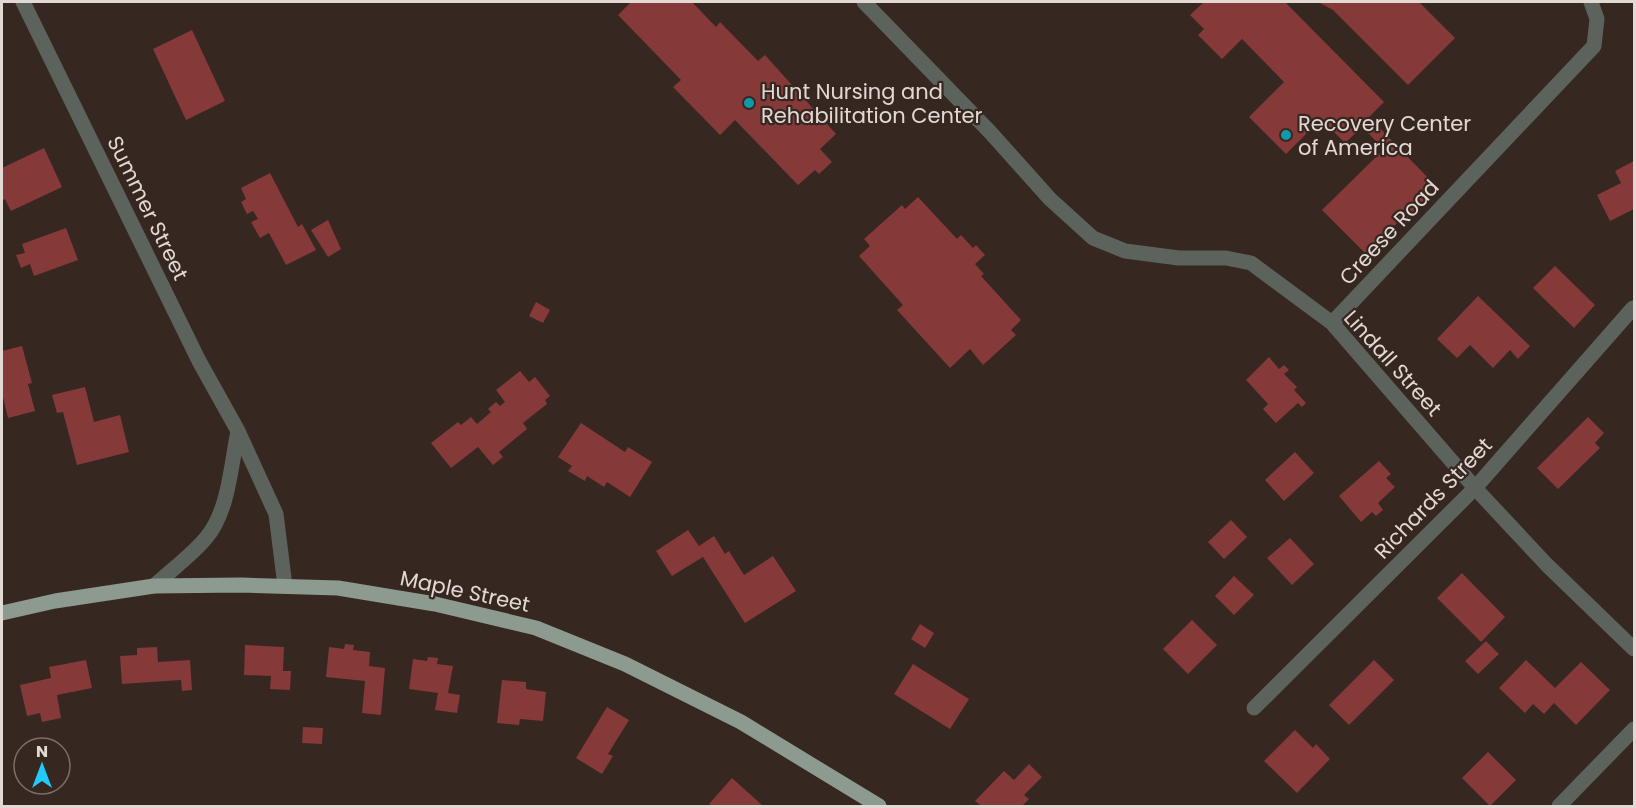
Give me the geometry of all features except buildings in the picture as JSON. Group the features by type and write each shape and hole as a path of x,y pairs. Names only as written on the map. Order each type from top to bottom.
{"main road":[{"name":"Maple Street","path":"2,614 55,601 154,586 338,588 435,604 536,628 625,664 741,722 879,807"}],"street":[{"name":"Summer Street","path":"23,2 198,361 238,431 276,514 285,586"},
{"name":"Lindall Street","path":"864,2 990,132 1050,200 1093,238 1125,251 1179,258 1226,258 1251,262 1332,323 1475,488 1547,565 1635,650"},
{"name":"Creese Road","path":"1332,323 1594,46 1597,19 1591,2"},
{"name":"Richards Street","path":"1254,708 1475,488 1633,308"},
{"path":"154,586 206,539 215,525 225,493 238,431"},
{"path":"1559,807 1635,729"}],"place":[{"name":"Hunt Nursing and Rehabilitation Center","path":"749,103"},
{"name":"Recovery Center of America","path":"1286,135"}]}
